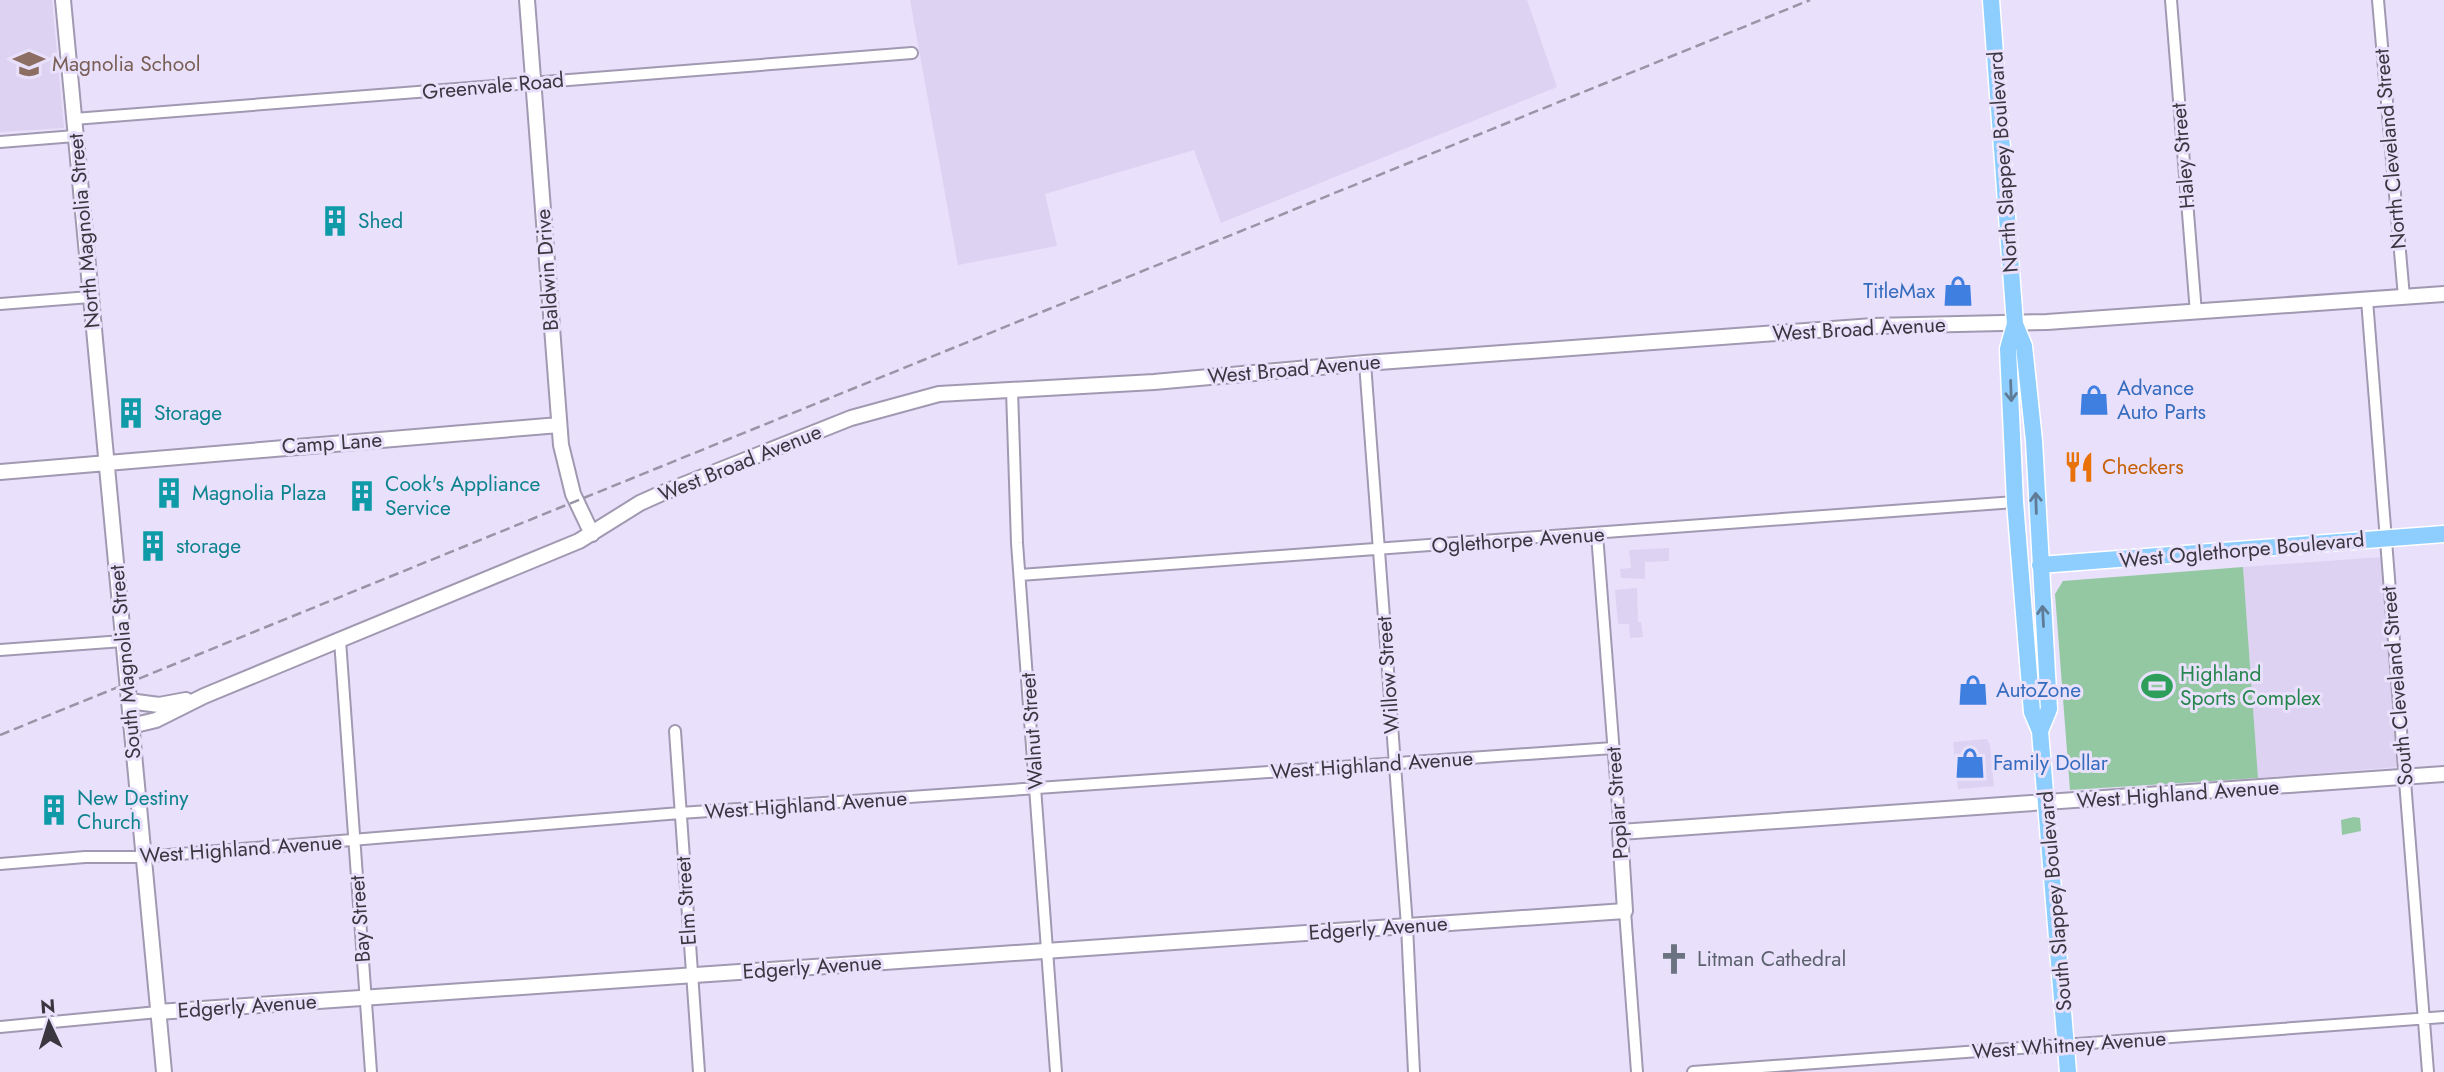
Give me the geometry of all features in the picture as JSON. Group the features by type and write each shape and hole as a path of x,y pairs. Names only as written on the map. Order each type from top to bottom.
{"main road":[{"name":"North Slappey Boulevard","path":"1991,0 2015,324 2024,346 2034,441 2040,565"},
{"name":"North Slappey Boulevard","path":"2015,324 2008,349 2018,538"},
{"name":"West Oglethorpe Boulevard","path":"2040,565 2444,534"},
{"path":"2018,538 2040,565 2023,598"},
{"name":"South Slappey Boulevard","path":"2018,538 2032,712 2040,731 2068,1072"},
{"name":"South Slappey Boulevard","path":"2040,565 2049,709 2040,731"}],"street":[{"name":"North Magnolia Street","path":"63,0 106,462"},
{"name":"Baldwin Drive","path":"527,0 559,425 568,481 592,534"},
{"name":"Haley Street","path":"2171,0 2196,313"},
{"name":"North Cleveland Street","path":"2378,0 2403,297"},
{"name":"Greenvale Road","path":"74,119 912,53"},
{"path":"0,142 75,136"},
{"name":"West Broad Avenue","path":"131,726 156,720 204,696 592,534 640,503 851,418 939,394 1154,382 1365,363 1873,326 2015,324 2444,294"},
{"path":"0,304 90,297"},
{"name":"South Cleveland Street","path":"2367,300 2428,1072"},
{"name":"Willow Street","path":"1365,363 1407,926 1414,1072"},
{"name":"Walnut Street","path":"1012,390 1020,575 1056,1072"},
{"name":"Camp Lane","path":"106,462 559,425"},
{"path":"0,472 106,462"},
{"name":"South Magnolia Street","path":"106,462 164,1072"},
{"name":"Oglethorpe Avenue","path":"1020,575 2015,502"},
{"name":"Poplar Street","path":"1597,534 1637,1072"},
{"name":"Bay Street","path":"340,640 371,1072"},
{"path":"0,650 123,641"},
{"name":"West Broad Avenue","path":"129,701 159,705 204,696"},
{"name":"Elm Street","path":"674,731 699,1072"},
{"name":"West Highland Avenue","path":"0,863 85,857 144,857 680,813 1613,748"},
{"name":"West Highland Avenue","path":"1619,832 2444,774"},
{"name":"Edgerly Avenue","path":"0,1027 158,1012 1625,911"},
{"name":"West Whitney Avenue","path":"1693,1072 2444,1017"}],"shaded area":[{"name":"Magnolia School","path":"0,0 52,0 64,128 0,132"},
{"path":"910,0 1527,0 1557,87 1221,223 1194,150 1045,194 1057,246 958,265"},
{"path":"1669,548 1669,561 1645,562 1645,579 1621,578 1620,569 1631,568 1629,550"},
{"path":"2382,557 2398,767 2258,778 2243,567"},
{"path":"1637,588 1638,622 1641,622 1643,637 1630,638 1629,624 1618,624 1615,590"},
{"path":"1987,739 1994,786 1958,789 1953,742"}],"green space":[{"name":"Highland Sports Complex","path":"2243,567 2258,778 2070,790 2055,594 2063,581"},
{"path":"2360,818 2361,831 2342,835 2341,820"}],"railway":[{"path":"0,735 1810,0"}],"place":[{"name":"Magnolia School","path":"29,64"},
{"name":"Shed","path":"335,221"},
{"name":"TitleMax","path":"1958,291"},
{"name":"Advance Auto Parts","path":"2094,400"},
{"name":"Storage","path":"131,413"},
{"name":"Checkers","path":"2079,467"},
{"name":"Magnolia Plaza","path":"169,493"},
{"name":"Cook's Appliance Service","path":"362,496"},
{"name":"storage","path":"153,546"},
{"name":"Highland Sports Complex","path":"2157,686"},
{"name":"AutoZone","path":"1973,690"},
{"name":"Family Dollar","path":"1970,763"},
{"name":"New Destiny Church","path":"54,810"},
{"name":"Litman Cathedral","path":"1674,959"}]}
